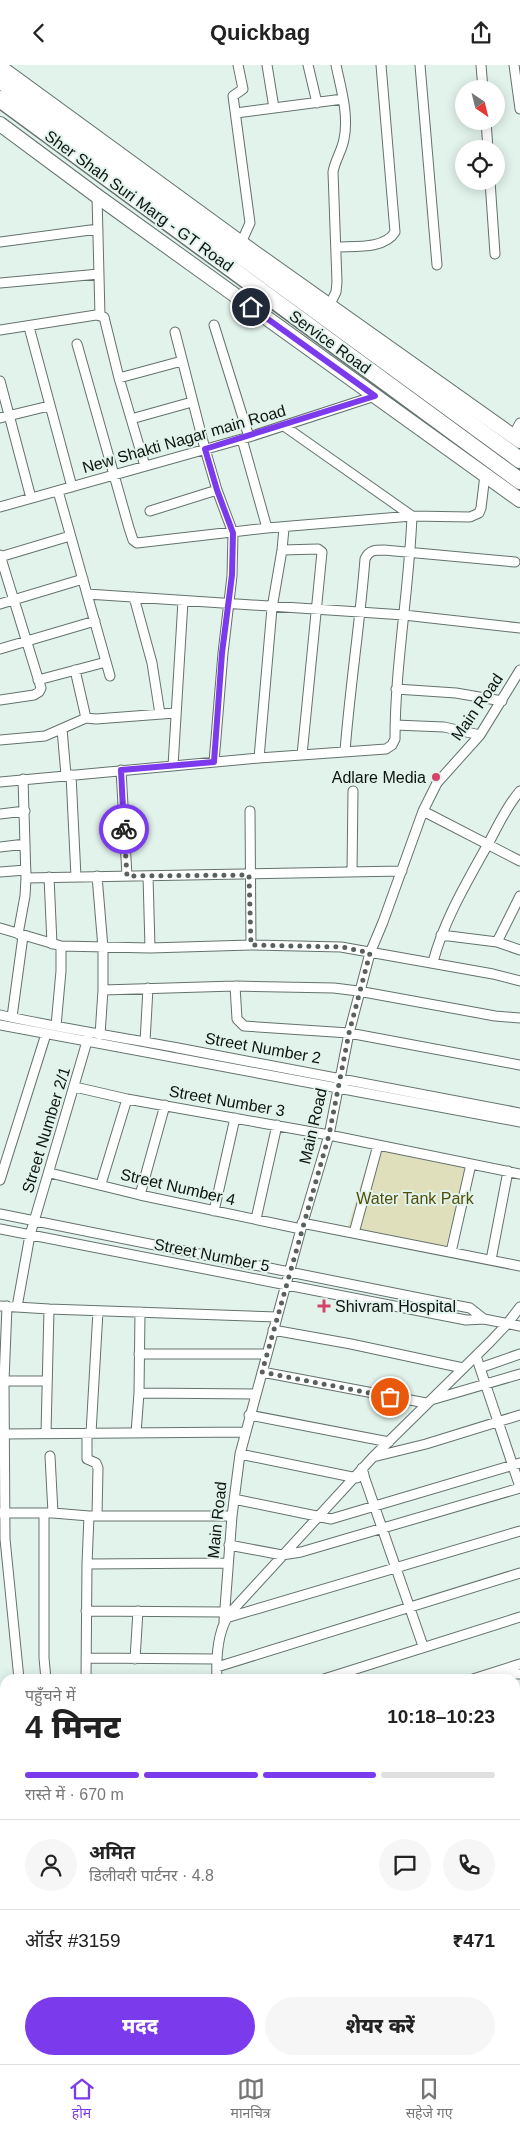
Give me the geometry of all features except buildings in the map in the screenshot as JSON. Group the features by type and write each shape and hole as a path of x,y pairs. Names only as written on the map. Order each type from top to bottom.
{"highway":[{"name":"Sher Shah Suri Marg - GT Road","path":"0,80 444,396 520,460"},
{"name":"Sher Shah Suri Marg - GT Road","path":"0,99 520,481"}],"main road":[{"name":"Service Road","path":"0,67 241,243 330,305 444,396 518,433"},
{"name":"Service Road","path":"0,124 97,196 520,500"}],"street":[{"path":"238,65 242,89 233,95 250,223 241,243"},
{"path":"267,65 274,108"},
{"path":"308,65 317,103"},
{"path":"330,305 336,292 337,282 333,173 334,162 342,146 345,133 343,99 336,65"},
{"path":"336,247 382,242 391,238 395,232 382,65"},
{"path":"420,65 437,265"},
{"path":"481,65 482,80"},
{"path":"514,65 520,109"},
{"path":"236,113 343,99"},
{"path":"491,190 495,254"},
{"path":"97,196 100,315 106,320 119,378 145,466"},
{"path":"0,242 98,229"},
{"path":"0,283 99,274"},
{"path":"0,330 100,315"},
{"path":"214,325 267,528"},
{"path":"29,327 72,487"},
{"path":"175,332 205,449 217,490 233,533 232,575 214,762"},
{"path":"77,343 131,535 137,543 267,528 412,517 475,516 481,507 485,475"},
{"path":"119,378 182,361"},
{"path":"0,381 4,417 31,498"},
{"name":"New Shakti Nagar main Road","path":"0,507 245,438 375,396"},
{"path":"131,419 192,402"},
{"path":"4,417 49,406"},
{"path":"284,426 412,517"},
{"path":"150,511 217,490"},
{"path":"58,491 110,677"},
{"path":"0,781 389,748 395,739 396,689 411,552 412,517"},
{"path":"259,758 272,608 284,528"},
{"path":"0,700 34,695 40,691 0,556 70,536"},
{"path":"282,550 321,550 322,556 302,755"},
{"path":"345,751 367,554 373,551 384,550 515,562"},
{"path":"0,604 83,579"},
{"path":"87,594 228,603 272,608 404,615 520,628"},
{"path":"134,597 152,663 160,714"},
{"path":"173,766 183,601"},
{"path":"0,649 24,640 95,621"},
{"path":"38,679 106,662"},
{"path":"75,670 86,718"},
{"name":"Main Road","path":"217,1674 224,1617 227,1563 240,1454 276,1317 329,1135 358,991 370,953 424,811 437,783 480,735 520,670"},
{"path":"396,689 456,693 502,701"},
{"path":"0,740 44,736 86,718 96,719 175,713"},
{"path":"395,725 444,727 480,735"},
{"path":"62,729 69,775 76,877"},
{"path":"121,770 127,876"},
{"path":"12,1017 25,896 23,779"},
{"path":"352,791 352,872"},
{"path":"433,963 441,935 470,876 509,806 520,791"},
{"path":"0,814 25,811"},
{"path":"250,811 251,945"},
{"path":"424,811 520,861"},
{"path":"0,847 25,844"},
{"path":"0,872 49,877 76,877 402,871"},
{"path":"98,876 103,948 100,1035"},
{"path":"148,876 150,948"},
{"path":"49,877 61,971 56,1027"},
{"path":"497,942 520,896"},
{"path":"0,928 57,945 103,948 251,945 342,947 493,974 520,981"},
{"path":"441,935 497,942 520,950"},
{"path":"103,990 235,986 325,988 358,991 495,1017 520,1018"},
{"path":"235,986 237,1019 244,1026 349,1033 520,1065"},
{"path":"145,1042 148,988"},
{"name":"Street Number 2","path":"0,1015 56,1027 88,1038 100,1035 145,1042 520,1113"},
{"path":"1,1027 88,1038 520,1123"},
{"path":"0,1179 46,1034"},
{"name":"Street Number 2/1","path":"17,1307 30,1235 50,1173 88,1038"},
{"name":"Street Number 3","path":"75,1087 126,1099 277,1125 520,1174"},
{"path":"101,1184 126,1099"},
{"path":"140,1195 165,1105"},
{"path":"214,1211 235,1118"},
{"path":"256,1219 277,1125"},
{"path":"354,1233 378,1145"},
{"path":"451,1252 471,1163"},
{"path":"491,1260 508,1171"},
{"name":"Street Number 4","path":"50,1173 214,1211 354,1233 520,1266"},
{"path":"0,1213 470,1308 484,1319"},
{"name":"Street Number 5","path":"0,1229 466,1320 484,1319 520,1326"},
{"path":"18,1674 3,1513 4,1434 2,1381 4,1306 276,1317"},
{"path":"224,1617 362,1468 476,1356 507,1324 520,1307"},
{"path":"46,1433 49,1309"},
{"path":"86,1674 87,1564 98,1468 96,1463 87,1459 98,1311"},
{"path":"136,1433 139,1393 140,1312"},
{"path":"273,1330 463,1367"},
{"path":"139,1354 266,1354"},
{"path":"480,1367 520,1355"},
{"path":"229,1545 282,1555 300,1552 382,1530 520,1488 517,1464 498,1422 476,1356"},
{"path":"262,1372 428,1402 520,1374"},
{"path":"2,1381 46,1381"},
{"path":"139,1393 256,1393"},
{"path":"249,1415 389,1442"},
{"path":"373,1457 426,1444 520,1415"},
{"path":"4,1434 246,1432"},
{"path":"240,1454 364,1479"},
{"path":"46,1674 44,1658 50,1456"},
{"path":"234,1499 331,1519 517,1464"},
{"path":"362,1468 394,1568 423,1646"},
{"path":"3,1513 93,1516 232,1516"},
{"path":"86,1611 138,1611 224,1617 520,1531"},
{"path":"87,1564 227,1563"},
{"path":"0,1564 8,1575"},
{"path":"86,1658 217,1663 520,1573"},
{"path":"135,1659 138,1611"},
{"path":"339,1674 520,1617"},
{"path":"490,1674 520,1664"},
{"path":"493,1673 520,1674"}],"green space":[{"name":"Water Tank Park","path":"372,1148 466,1168 446,1247 348,1227"}],"way so far":[{"path":"124,829 127,876 249,875 251,945 342,947 370,953 358,991 329,1135 302,1223 262,1372 390,1397"}],"place":[{"name":"Adlare Media","path":"436,777"},
{"name":"Shivram Hospital","path":"324,1306"}],"route":[{"path":"124,829 121,770 214,762 222,653 234,554 233,533 217,490 205,449 249,437 375,396 251,307"}]}
